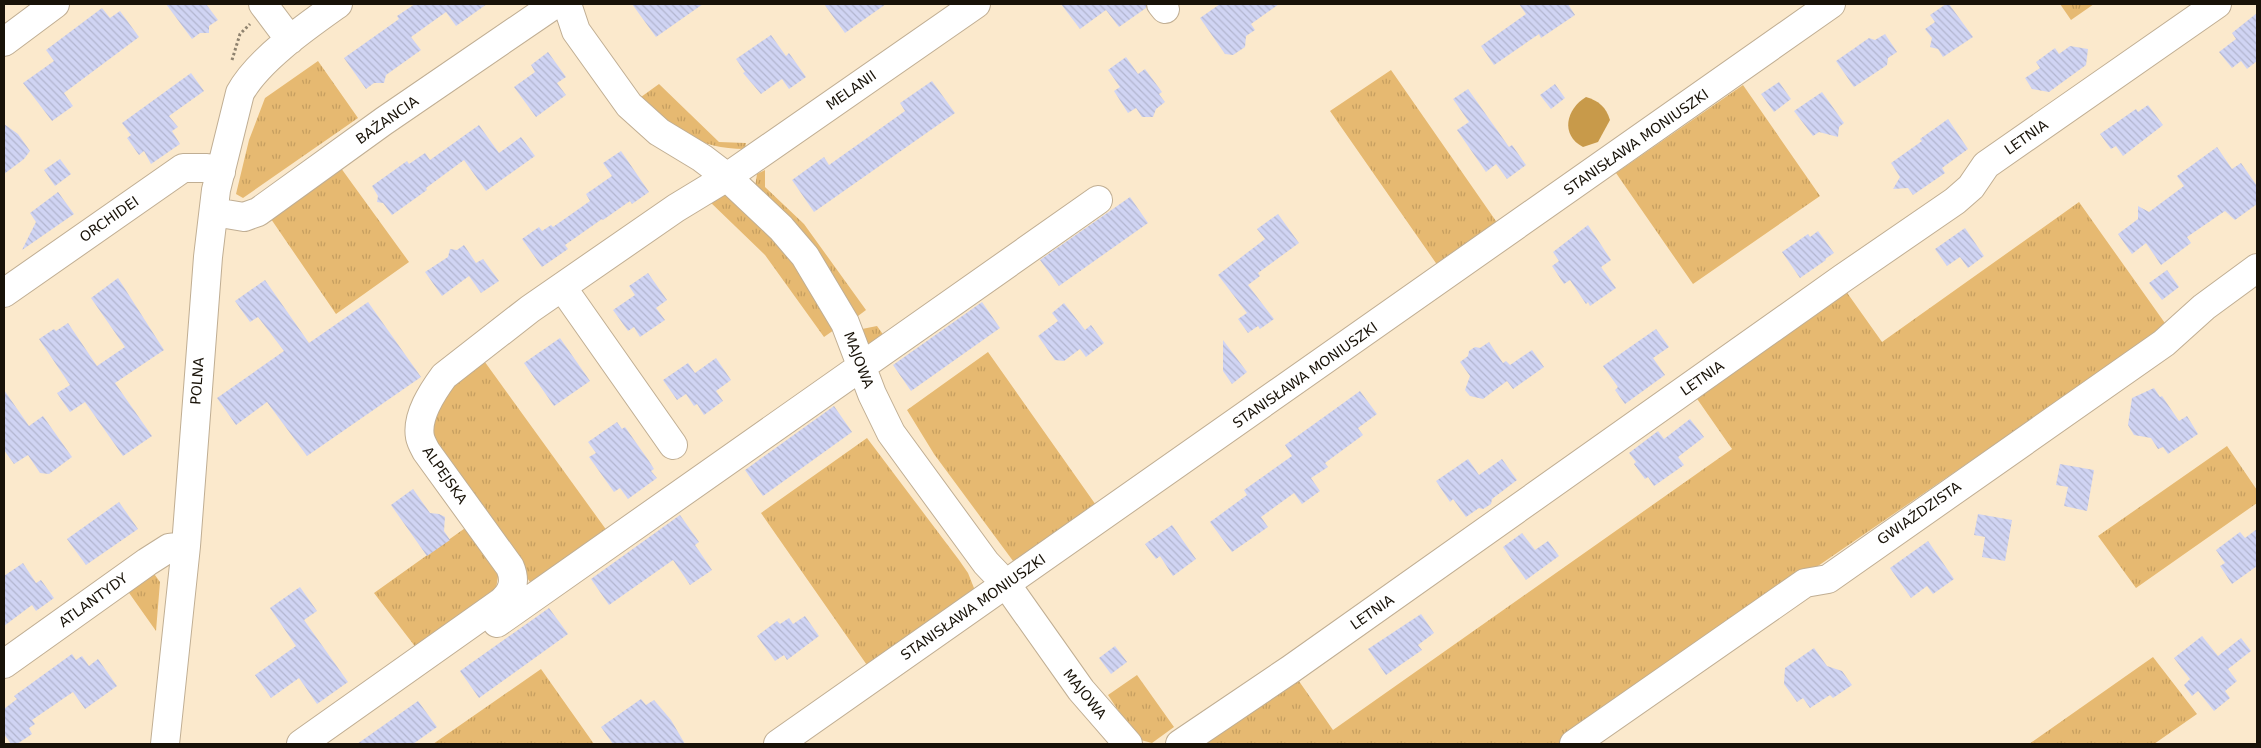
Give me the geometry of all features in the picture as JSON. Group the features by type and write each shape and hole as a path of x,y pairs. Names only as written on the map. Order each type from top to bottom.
{"street":[{"path":"4,42 55,4"},
{"path":"263,4 290,40"},
{"name":"POLNA","path":"165,744 186,546 199,360 216,190 240,94 254,73 290,40 338,4"},
{"name":"BAŻANCIA","path":"214,212 244,217 258,212 384,121 555,4"},
{"name":"MAJOWA","path":"567,4 576,31 630,106 659,132 702,158 727,177 781,228 805,256 845,323 872,394 891,433 986,564 1006,584 1081,690 1128,744"},
{"name":"MELANII","path":"727,177 976,4"},
{"name":"STANISŁAWA MONIUSZKI","path":"778,744 1831,4"},
{"name":"LETNIA","path":"1180,744 1291,669 1843,278 1955,201 1971,187 1986,165 2217,4"},
{"name":"ORCHIDEI","path":"4,293 183,168 207,168 221,172"},
{"name":"ALPEJSKA","path":"301,744 510,594 514,577 510,567 426,451 420,438 424,412 434,390 444,376 530,309 676,208 727,177"},
{"path":"327,744 861,365 1098,200"},
{"name":"GWIAŹDZISTA","path":"1574,744 1806,583 1828,578 2164,343 2204,307 2257,268"},
{"path":"562,287 673,446"},
{"name":"ATLANTYDY","path":"4,664 146,562 170,548 186,546"}],"green space":[{"path":"2060,4 2094,4 2071,20"},
{"path":"318,61 358,118 243,198 236,194 249,140 265,98"},
{"path":"1391,70 1498,224 1438,266 1330,111"},
{"path":"659,84 719,142 746,143 745,149 728,148 700,141 687,135 664,119 641,97"},
{"path":"1743,85 1820,196 1693,284 1616,173"},
{"path":"338,164 409,262 336,314 271,219"},
{"path":"765,170 765,187 804,224 866,310 858,316 850,313 755,187 757,174"},
{"path":"721,193 729,196 750,213 792,259 808,281 834,330 824,337 765,255 707,199"},
{"path":"2079,202 2167,326 1559,744 1195,744 1294,674 1333,730 1732,449 1693,393 1843,287 1882,342"},
{"path":"877,326 887,340 870,351 859,335 862,329"},
{"path":"988,352 1098,508 1016,565 934,454 907,410"},
{"path":"482,358 610,535 535,589 428,439 447,384"},
{"path":"867,438 959,560 968,573 976,593 869,668 761,513"},
{"path":"2227,446 2257,490 2257,503 2136,588 2098,536"},
{"path":"468,526 499,570 495,595 417,649 374,593"},
{"path":"152,571 160,582 156,631 127,590"},
{"path":"2153,657 2197,714 2154,744 2029,744"},
{"path":"541,669 594,744 433,744"},
{"path":"1137,675 1174,727 1152,743 1137,739 1108,695"}],"shaded area":[{"path":"1586,97 1595,100 1601,105 1610,120 1598,142 1583,147 1571,136 1568,122 1574,108"}],"building":[{"path":"166,4 206,4 218,20 209,26 209,33 200,33 192,39"},
{"path":"415,4 487,4 456,26 446,12 411,37 421,50 386,75 384,83 374,83 366,89 344,58 399,19 397,16"},
{"path":"632,4 703,4 656,37"},
{"path":"824,4 886,4 845,33"},
{"path":"1061,4 1146,4 1146,8 1119,27 1106,10 1080,29"},
{"path":"1220,4 1279,4 1251,24 1255,30 1246,36 1245,47 1233,55 1225,54 1200,18"},
{"path":"1519,4 1568,4 1575,15 1541,38 1539,34 1494,65 1481,46 1526,14"},
{"path":"1946,4 1949,4 1973,37 1943,57 1938,49 1930,47 1932,38 1925,29 1935,22 1930,15"},
{"path":"102,8 110,18 120,11 139,37 64,93 73,106 52,121 23,83 54,61 46,50"},
{"path":"2257,13 2257,61 2247,69 2241,61 2232,68 2219,52 2236,39 2232,33"},
{"path":"1885,34 1897,52 1888,58 1887,65 1854,87 1836,61 1869,38 1875,40"},
{"path":"771,35 786,56 789,53 806,77 789,89 782,79 761,94 743,73 745,72 736,59"},
{"path":"2070,46 2088,49 2086,65 2049,92 2032,89 2025,78 2040,68 2036,62 2055,48 2059,54"},
{"path":"548,52 566,77 557,83 566,95 536,117 514,87 535,72 531,65"},
{"path":"1126,57 1138,74 1145,69 1162,92 1159,94 1165,102 1156,109 1153,117 1142,117 1136,108 1128,113 1114,91 1120,87 1108,70"},
{"path":"191,73 204,91 169,116 178,127 172,131 180,144 151,164 144,151 139,155 127,138 131,135 122,123"},
{"path":"932,81 955,113 814,212 792,180 824,157 829,165 905,111 900,103"},
{"path":"1779,82 1791,99 1774,112 1761,94"},
{"path":"1555,84 1565,98 1551,109 1540,95"},
{"path":"1468,89 1509,147 1512,145 1526,165 1507,179 1496,164 1486,172 1457,130 1469,122 1453,99"},
{"path":"1822,92 1844,123 1839,127 1838,137 1819,132 1813,136 1794,111"},
{"path":"2148,105 2163,125 2123,156 2116,146 2111,149 2100,134 2136,109 2138,112"},
{"path":"1948,119 1968,149 1942,168 1945,173 1913,195 1908,188 1893,189 1900,177 1891,163 1922,141 1920,139"},
{"path":"4,124 18,134 30,151 24,159 4,174"},
{"path":"479,125 499,153 521,137 535,156 486,191 464,160 392,215 383,203 377,202 378,196 372,186 407,161 409,164 425,153 430,160"},
{"path":"2217,147 2232,169 2241,163 2257,186 2257,204 2235,220 2225,211 2187,237 2191,243 2161,265 2146,243 2132,254 2118,234 2138,219 2138,206 2149,212 2184,186 2177,176"},
{"path":"621,151 649,192 632,204 630,201 602,219 565,245 568,249 542,267 522,239 539,227 542,231 551,225 553,227 590,201 586,194 612,176 603,163"},
{"path":"60,159 71,174 55,186 44,170"},
{"path":"58,192 74,214 22,250 36,222 30,213"},
{"path":"1130,197 1148,223 1059,286 1040,260"},
{"path":"1278,214 1299,243 1258,273 1260,276 1248,285 1274,319 1260,329 1258,326 1248,333 1238,319 1247,313 1218,275 1265,239 1257,229"},
{"path":"1588,225 1611,260 1601,267 1616,288 1590,306 1588,302 1586,304 1570,280 1564,284 1552,266 1559,261 1553,252"},
{"path":"1965,228 1984,256 1968,268 1960,257 1947,266 1935,249"},
{"path":"1818,231 1834,253 1800,278 1782,252 1808,234 1810,237"},
{"path":"464,245 476,263 483,259 499,281 481,293 469,276 442,296 425,272 448,257 450,249 457,250"},
{"path":"2167,270 2179,287 2162,300 2149,283"},
{"path":"648,273 667,300 656,308 665,320 640,337 634,327 628,331 613,310 635,295 629,286"},
{"path":"118,278 164,350 115,383 152,436 123,456 85,402 70,412 57,393 70,385 39,339 54,329 56,331 68,323 97,366 125,347 91,298"},
{"path":"265,280 309,343 368,302 421,377 307,456 267,402 236,425 217,398 284,351 258,317 250,322 235,301"},
{"path":"982,302 1000,328 911,391 893,365"},
{"path":"1064,303 1085,330 1091,325 1104,343 1086,357 1080,349 1064,361 1055,360 1038,336 1058,321 1052,313"},
{"path":"1656,329 1669,347 1653,358 1665,375 1625,404 1615,390 1618,387 1603,366"},
{"path":"560,338 590,381 554,406 524,363"},
{"path":"1223,340 1247,372 1232,384 1223,371"},
{"path":"1489,342 1503,363 1506,361 1510,365 1532,350 1544,367 1513,389 1507,381 1483,399 1470,396 1465,390 1470,376 1460,362 1468,356 1469,351 1475,347 1480,348"},
{"path":"716,358 731,380 716,391 723,401 704,415 697,404 694,406 686,394 677,400 663,380 688,363 695,373"},
{"path":"2154,388 2160,397 2162,396 2179,421 2187,416 2198,434 2168,454 2163,447 2158,449 2151,438 2134,435 2128,425 2132,398"},
{"path":"4,390 29,426 43,416 72,457 49,474 40,473 28,455 14,464 4,450"},
{"path":"1360,391 1377,414 1358,428 1363,435 1325,463 1328,467 1311,478 1320,491 1302,504 1294,493 1261,517 1268,527 1232,552 1210,522 1247,495 1244,490 1292,456 1285,445"},
{"path":"834,406 852,432 763,496 745,470"},
{"path":"1690,419 1704,437 1678,457 1684,465 1654,486 1648,477 1645,479 1634,464 1636,462 1629,453 1658,431 1664,439"},
{"path":"617,422 622,429 625,427 649,461 654,469 651,471 657,478 628,499 620,488 614,492 589,457 596,453 588,442"},
{"path":"1468,459 1479,475 1502,459 1517,480 1492,499 1491,504 1483,509 1479,508 1466,517 1453,499 1450,502 1436,481"},
{"path":"2060,464 2094,470 2087,511 2064,506 2068,487 2056,485"},
{"path":"413,489 430,513 445,517 444,531 450,540 427,556 391,505"},
{"path":"119,502 138,529 86,565 67,539"},
{"path":"1978,514 2012,520 2005,561 1982,557 1985,537 1974,535"},
{"path":"680,515 699,542 695,545 712,570 690,585 673,560 609,605 591,579"},
{"path":"1172,525 1196,559 1173,576 1160,556 1156,559 1145,544"},
{"path":"2257,529 2257,566 2232,584 2220,566 2225,563 2216,550 2240,532 2245,538"},
{"path":"1522,533 1535,550 1548,541 1559,556 1526,580 1503,547"},
{"path":"1928,541 1954,579 1933,594 1927,586 1911,598 1890,568"},
{"path":"23,563 36,583 41,580 54,598 36,611 32,605 4,626 4,576"},
{"path":"300,587 317,611 304,620 348,682 317,704 299,678 271,698 255,675 296,646 270,608"},
{"path":"549,608 568,634 479,698 460,671"},
{"path":"1421,614 1434,633 1418,645 1422,650 1386,675 1368,649"},
{"path":"805,616 819,636 787,660 784,655 775,661 757,636 777,621 780,624 789,618 793,624"},
{"path":"2202,636 2218,656 2241,638 2251,651 2228,669 2237,681 2225,691 2230,698 2214,711 2198,691 2192,696 2184,685 2190,679 2174,658"},
{"path":"1115,646 1127,662 1111,674 1099,658"},
{"path":"1814,648 1827,666 1842,671 1852,685 1833,698 1830,695 1810,708 1803,698 1797,702 1784,684 1785,668"},
{"path":"72,654 76,660 82,656 89,666 98,659 117,686 85,709 73,692 32,720 35,724 29,728 32,734 17,744 11,744 4,734 4,709 17,699 14,696"},
{"path":"641,699 646,705 654,700 671,720 685,744 613,744 601,727"},
{"path":"418,701 437,727 413,744 357,744"}]}
